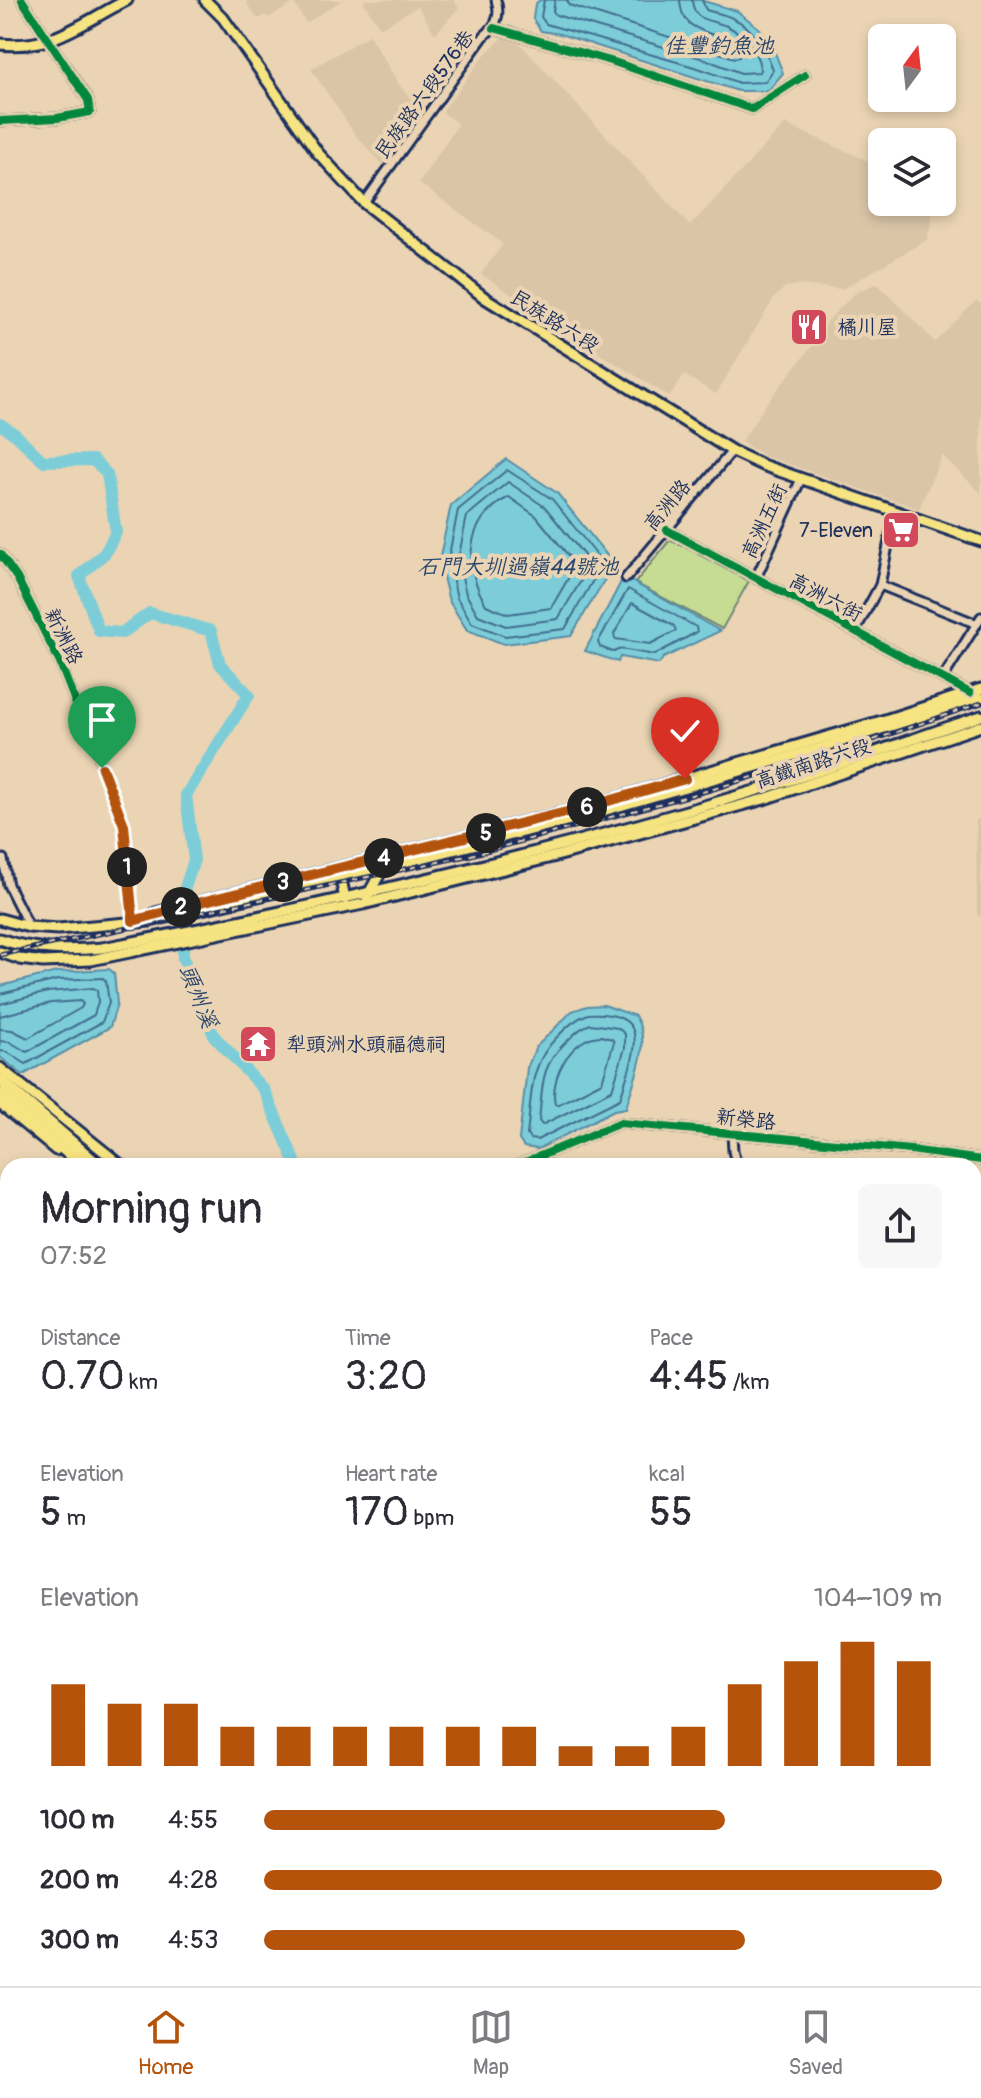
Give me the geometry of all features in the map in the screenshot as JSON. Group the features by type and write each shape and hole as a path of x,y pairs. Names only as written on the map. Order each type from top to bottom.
{"highway":[{"path":"1,1084 66,1144 87,1158"},
{"path":"66,1144 77,1158"}],"main road":[{"path":"0,44 19,46 49,42 110,4 127,0"},
{"name":"民族路六段","path":"205,0 223,18 318,153 364,203 485,298 732,451 801,479 981,541"},
{"name":"高鐵南路六段","path":"410,856 591,806 981,689"},
{"name":"高鐵南路六段","path":"137,920 189,905 582,817 981,698"},
{"name":"高鐵南路六段","path":"0,939 17,945 65,950 102,948 345,899 659,818 793,779 981,716"},
{"name":"高鐵南路六段","path":"0,952 43,962 91,960 363,904 560,855 764,799 981,726"},
{"path":"741,772 778,751"},
{"path":"764,799 793,779"},
{"path":"410,856 428,879"},
{"path":"363,904 386,862"},
{"name":"高鐵南路六段","path":"0,919 29,927 84,929 137,920 150,921 336,878 386,862"},
{"path":"336,878 342,884 345,899"},
{"path":"0,1068 112,1158"},
{"path":"0,1104 66,1158"}],"street":[{"path":"0,121 57,118 90,112 88,100 22,0"},
{"name":"民族路六段576巷","path":"364,203 484,36 494,28 498,18 496,0"},
{"path":"494,28 614,62 752,109 805,75"},
{"name":"高洲路","path":"626,578 732,451"},
{"name":"高洲五街","path":"756,578 801,479"},
{"path":"855,631 880,585 895,511"},
{"name":"高洲六街","path":"667,530 970,693"},
{"name":"新洲路","path":"0,554 17,578 53,648 78,709 97,745 102,768 124,825 137,920"},
{"path":"880,585 979,620 943,678"},
{"path":"3,859 8,885 29,927"},
{"name":"新榮路","path":"535,1158 620,1123 967,1158"},
{"path":"732,1133 735,1158"}],"shaded area":[{"path":"247,0 342,0 306,23 294,3 268,18 266,15 258,19"},
{"path":"365,0 454,0 459,8 435,34 418,6 380,28"},
{"path":"509,32 690,226 785,124 868,161 868,216 932,216 927,240 842,289 800,285 785,287 774,298 716,394 684,375 670,397 584,344 481,274 503,244 419,183 458,124 442,112 486,53"},
{"path":"369,35 402,89 421,109 382,164 357,137 311,69"},
{"path":"877,283 935,342 976,301 981,304 981,493 942,455 919,509 765,456 741,442 766,404 816,341 826,322 854,294"},
{"path":"981,817 981,916 977,915 976,821"}],"green space":[{"path":"669,541 749,581 722,629 635,583"}],"water":[{"name":"佳豐釣魚池","path":"540,0 700,0 737,11 760,29 773,48 783,73 768,91 738,91 560,34 541,31 533,19 535,4"},
{"name":"石門大圳過嶺44號池","path":"506,459 557,493 614,564 571,636 504,644 467,630 449,601 439,561 451,505"},
{"name":"石門大圳過嶺44號池","path":"631,581 720,631 663,658 659,664 620,657 618,662 585,651 621,582"},
{"path":"109,969 114,973 117,1004 110,1027 23,1075 0,1057 0,986 57,972"},
{"path":"604,1005 635,1016 640,1027 642,1050 626,1108 614,1110 538,1149 524,1147 519,1140 527,1068 536,1047 572,1011"}],"waterway":[{"path":"0,424 43,461 93,460 107,474 116,532 105,553 79,576 99,631 122,633 150,613 211,631 220,664 249,695 186,795 194,860 183,894"},
{"name":"頭州溪","path":"183,945 183,958 214,1036 264,1090 294,1158"}],"railway":[{"path":"0,955 471,855 710,790 981,703"}],"cycle path":[{"path":"0,121 57,118 90,112 88,100 22,0"},
{"path":"494,28 614,62 752,109 805,75"},
{"path":"667,530 970,693"},
{"path":"0,554 17,578 97,745 102,768 124,825 133,921"},
{"path":"535,1158 620,1123 967,1158"}],"place":[{"name":"橘川屋","path":"809,327"},
{"name":"7-Eleven","path":"901,530"},
{"name":"犁頭洲水頭福德祠","path":"258,1044"}],"route":[{"path":"102,768 124,825 133,921 147,915 591,806 685,779"}]}
